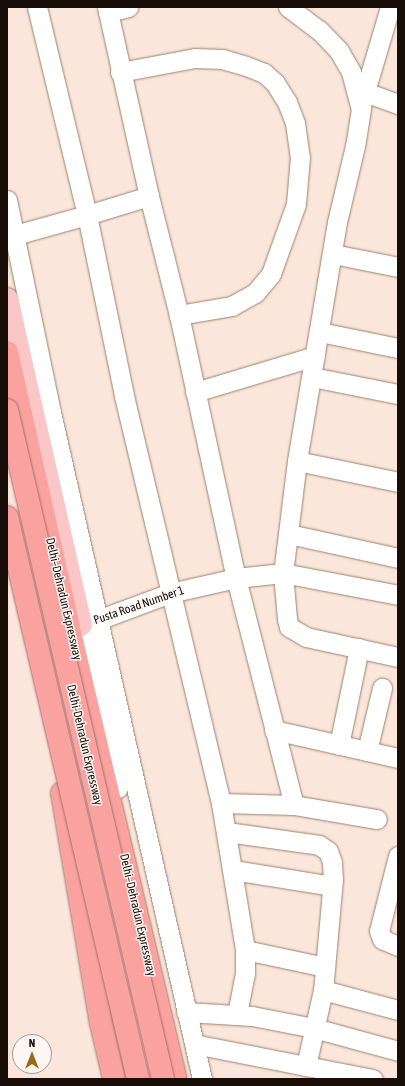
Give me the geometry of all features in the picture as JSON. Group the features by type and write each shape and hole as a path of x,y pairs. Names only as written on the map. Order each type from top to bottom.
{"highway":[{"name":"Delhi–Dehradun Expressway","path":"7,352 83,625 133,901 176,1079"},
{"name":"Delhi-Dehradun Expressway","path":"7,410 163,1079"},
{"name":"Delhi-Dehradun Expressway","path":"7,517 138,1079"},
{"path":"7,546 60,781 101,1023 114,1079"}],"main road":[{"path":"7,299 83,625"}],"street":[{"path":"37,7 87,215 124,396 227,832 245,950 245,972 237,1014"},
{"path":"128,7 107,10 149,196 179,315 236,578 294,805"},
{"path":"288,7 319,30 339,52 351,72 363,100"},
{"path":"390,7 363,100 333,254 297,461 283,573 289,627 306,637 398,657"},
{"path":"120,72 195,58 222,59 246,66 264,74 276,83 287,102 295,123 300,157 296,204 271,274 255,293 232,306 179,315"},
{"path":"363,100 398,104"},
{"path":"15,235 149,196"},
{"path":"7,200 51,412 83,625 186,1012 202,1079"},
{"path":"333,254 398,267"},
{"path":"320,332 398,348"},
{"path":"195,392 315,356"},
{"path":"312,376 398,394"},
{"path":"297,461 398,482"},
{"path":"289,534 398,558"},
{"name":"Pusta Road Number 1","path":"83,625 170,593 236,578 283,573 398,595"},
{"path":"339,745 359,648"},
{"path":"367,751 382,688"},
{"path":"274,730 398,758"},
{"path":"221,803 294,805 377,820"},
{"path":"227,832 319,845 328,851 332,862 332,886 324,990 306,1066"},
{"path":"398,856 379,932 382,939 398,946"},
{"path":"233,870 332,886"},
{"path":"80,900 90,909 109,914 123,910 133,901"},
{"path":"245,950 325,967"},
{"path":"324,990 398,1010"},
{"path":"186,1012 237,1014 314,1028 398,1051"},
{"path":"194,1044 373,1079"}]}
